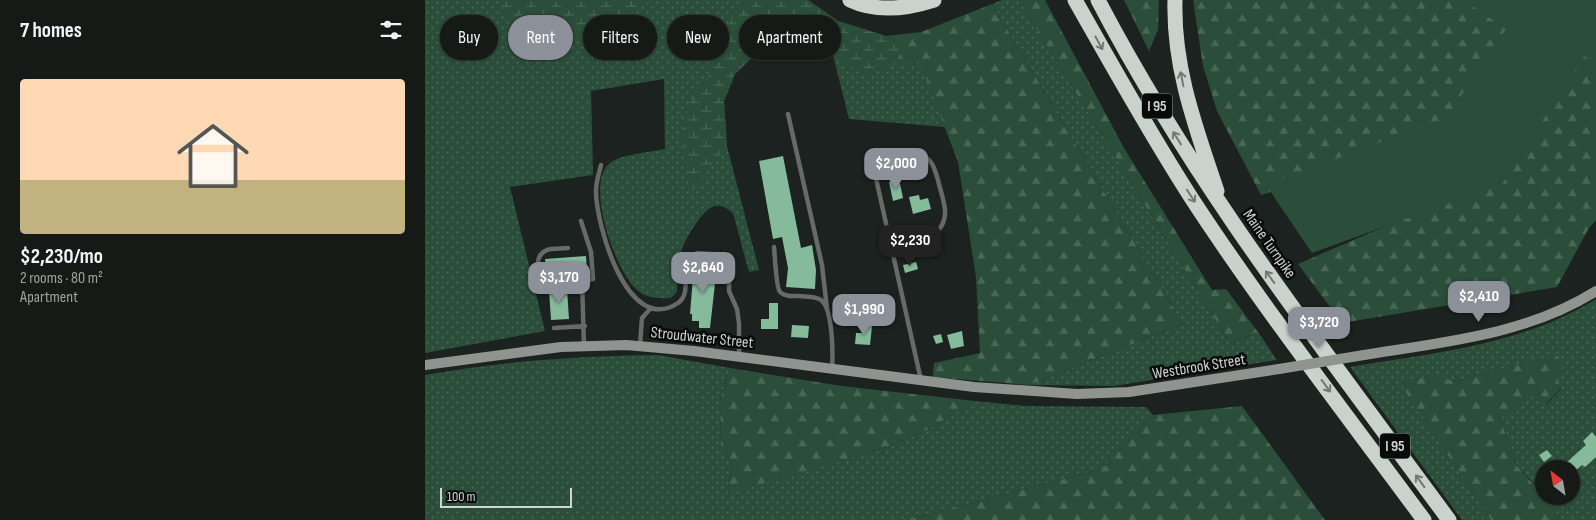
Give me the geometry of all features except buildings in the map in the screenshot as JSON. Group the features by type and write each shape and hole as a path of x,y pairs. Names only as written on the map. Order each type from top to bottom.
{"highway":[{"path":"850,0 891,9 917,6 934,0"},
{"path":"875,0 908,0"},
{"name":"I 95","path":"1075,0 1136,109 1193,200 1253,287 1424,520"},
{"name":"Maine Turnpike","path":"1098,0 1148,91 1223,209 1449,520"},
{"path":"1175,0 1176,41 1186,97 1223,209"}],"main road":[{"name":"Westbrook Street","path":"974,387 1045,393 1129,392 1279,369 1471,338 1507,330 1554,313 1596,291"},
{"name":"Stroudwater Street","path":"425,365 528,351 584,346 640,346 974,387"}],"lane":[{"path":"788,114 822,265 833,353 831,369"},
{"path":"893,255 909,251 922,244 938,229 945,214 934,167 922,155 916,154 883,162 875,170 893,255 922,381"},
{"path":"601,165 596,192 599,216 610,259 623,283 645,305 651,308 671,306 678,303 683,297 686,265 693,254 726,255 729,264 729,291 737,309 739,323 739,357"},
{"path":"569,248 548,250 542,254 539,260 539,273 546,282 593,279 591,252 581,221"},
{"path":"773,247 777,269 777,286 780,292 785,295 813,297 821,300 827,309"},
{"path":"582,280 585,326 584,346"},
{"path":"640,346 642,318 651,308"},
{"path":"554,328 585,326"}],"green space":[{"path":"425,0 808,0 829,15 739,15 739,60 750,60 735,74 724,101 727,146 759,270 749,272 733,213 723,207 715,206 705,212 690,233 683,247 680,257 677,291 672,297 654,298 637,290 620,265 612,246 605,225 600,186 604,170 613,161 631,155 665,149 664,79 591,91 593,175 510,187 545,331 425,353"},
{"path":"498,0 653,0 624,15 583,15 583,34 573,37 573,15 508,15 508,18"},
{"path":"744,0 808,0 829,15 739,15 739,60 750,60 735,74 724,101 727,146 692,191 681,135 690,102 712,71 712,60 729,60 729,23"},
{"path":"1002,0 1019,0 1230,343 1258,332 1277,360 1114,386 1029,385 1183,324 992,4"},
{"path":"1019,0 1045,0 1124,148 1212,290 1226,289 1258,332 1230,343"},
{"path":"1124,0 1159,0 1158,30 1149,51"},
{"path":"1193,0 1534,0 1448,134 1261,195 1217,111 1203,66"},
{"path":"1464,0 1596,0 1596,48 1589,59 1584,56 1502,184 1312,253 1266,185 1446,118 1506,29"},
{"path":"992,4 1183,324 1029,385 933,377 934,363 980,353 976,277 958,162 920,62 896,64 902,48 886,36 921,32"},
{"path":"1596,17 1596,220 1589,228 1557,287 1342,323 1298,264 1490,181"},
{"path":"841,22 886,36 902,48 897,63 920,61 945,127 849,119 834,60 841,60"},
{"path":"841,22 886,36 902,48 896,64 864,75 841,60"},
{"path":"1596,299 1596,520 1560,520 1551,505 1580,505 1580,460 1535,460 1535,485 1516,465 1500,418 1537,393 1547,404 1561,389 1555,375 1556,356 1472,376 1456,382 1439,377 1400,382 1491,520 1462,520 1350,367 1477,345 1508,337 1568,315"},
{"path":"658,355 730,368 720,401 721,445 732,462 728,493 891,446 931,428 975,401 1027,406 1146,407 1153,415 1102,469 907,520 425,520 425,375 541,360"},
{"path":"1556,355 1565,364 1556,375 1561,388 1546,404 1537,394 1500,418 1516,465 1535,486 1535,505 1552,505 1560,520 1491,520 1399,382 1439,376 1456,382 1472,376"},
{"path":"730,368 842,386 975,401 931,428 891,446 728,494 732,462 721,445 720,401"},
{"path":"1242,406 1325,520 907,520 1102,469 1153,415"}]}
